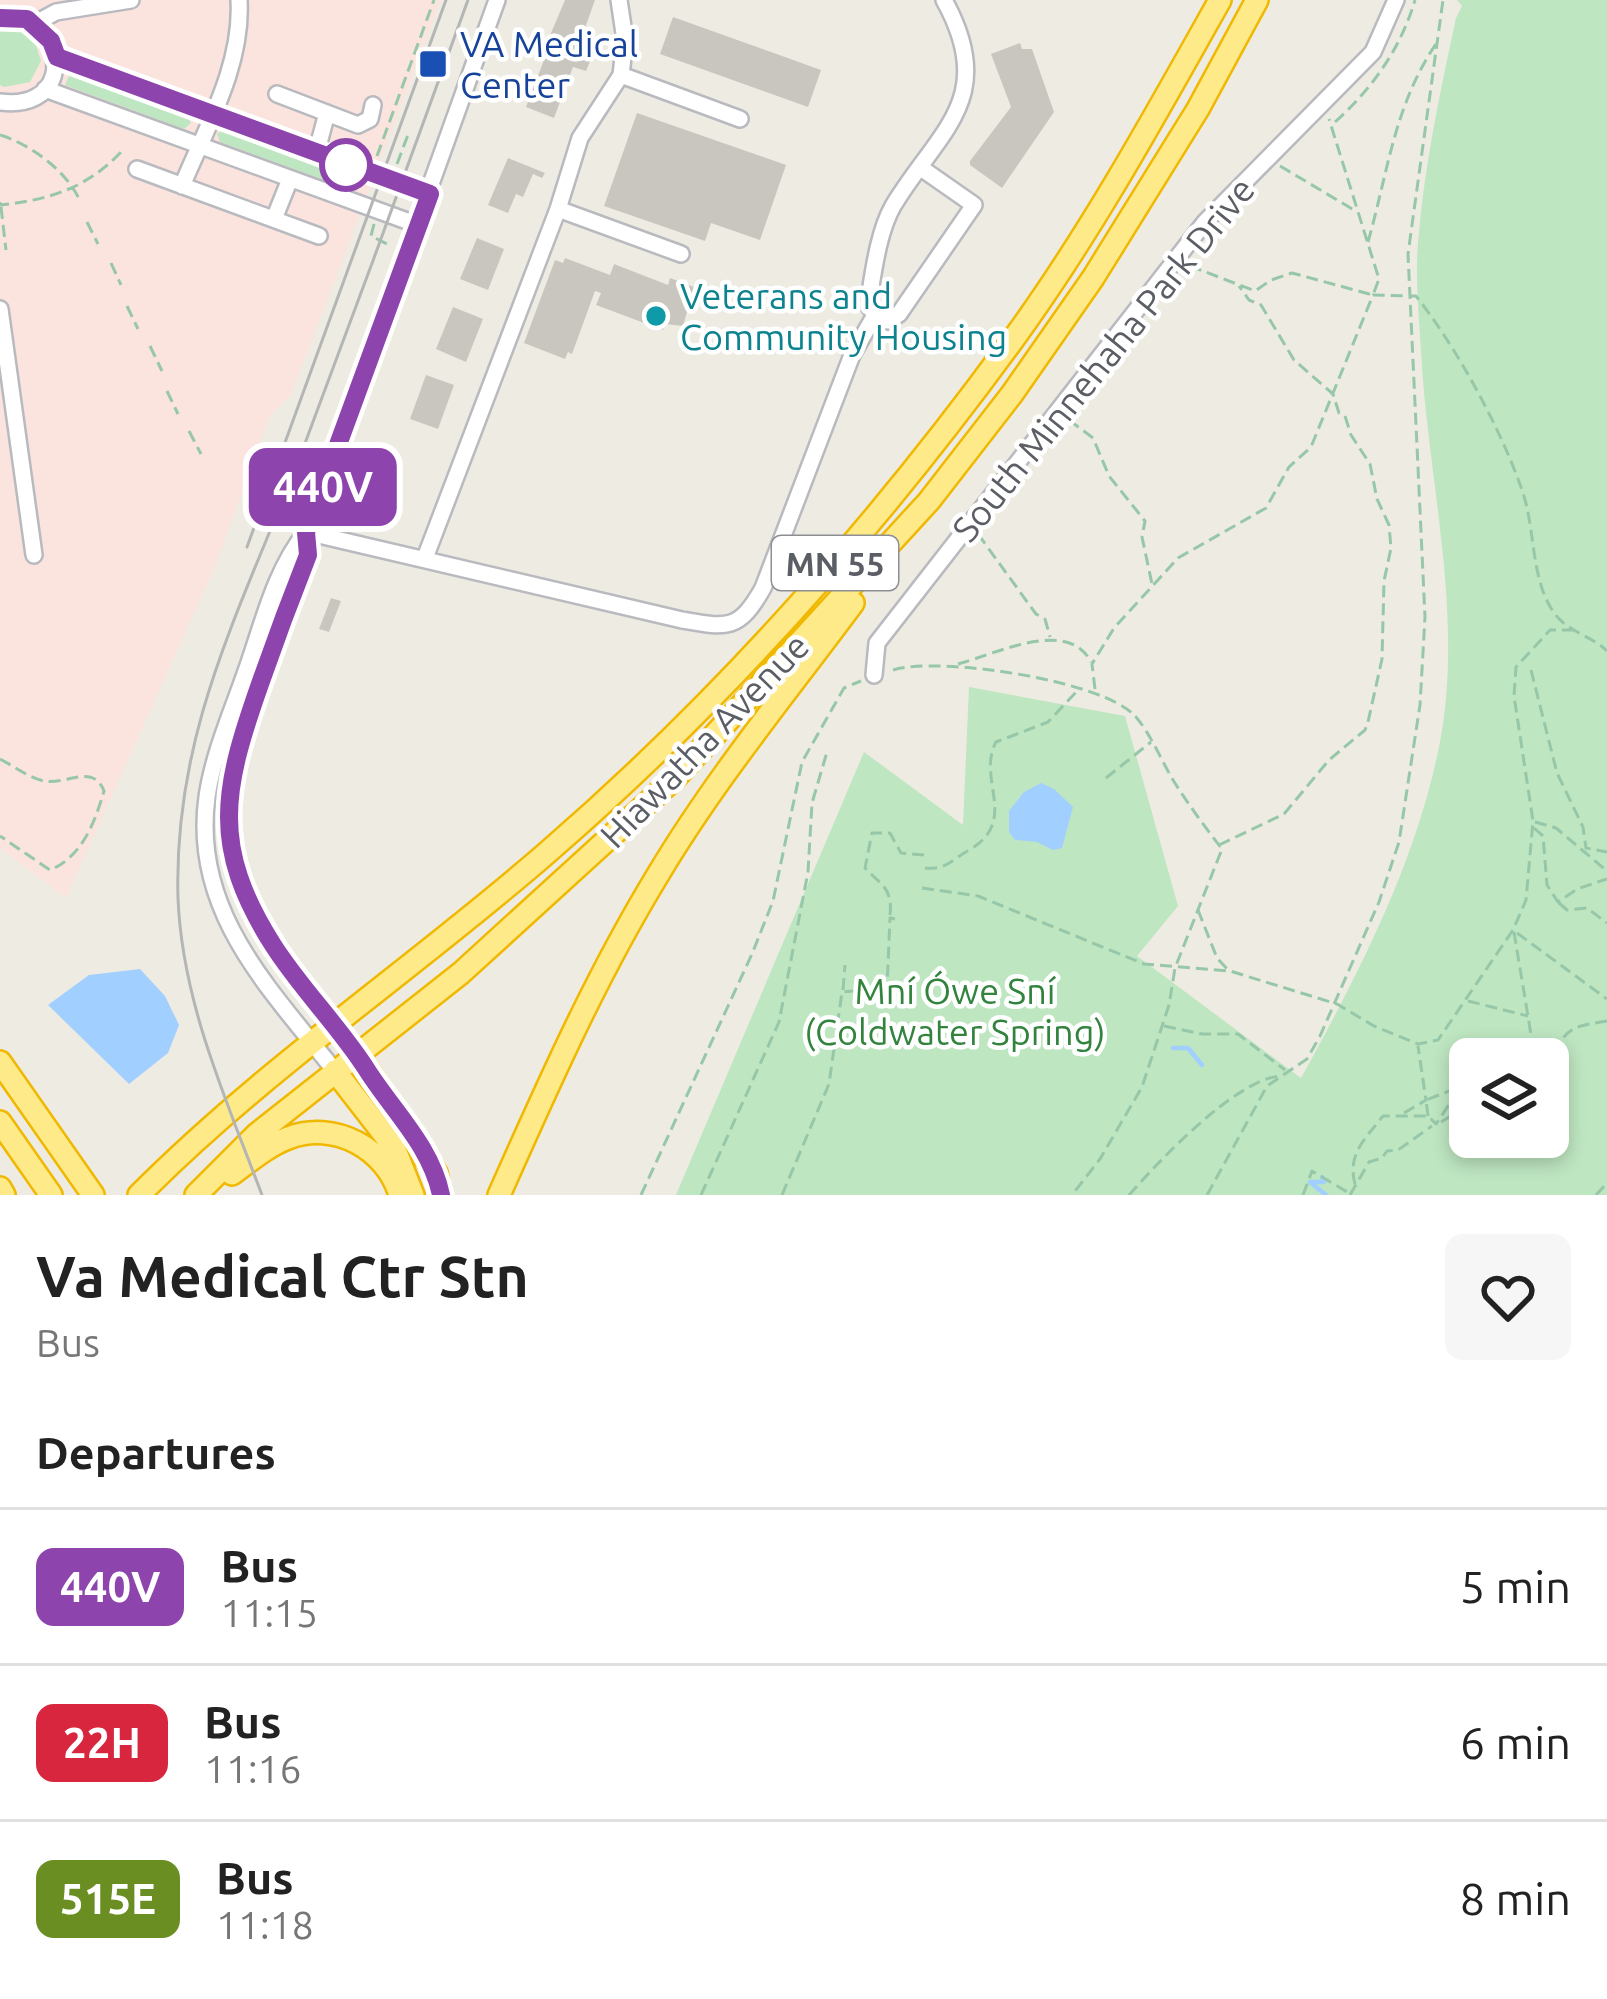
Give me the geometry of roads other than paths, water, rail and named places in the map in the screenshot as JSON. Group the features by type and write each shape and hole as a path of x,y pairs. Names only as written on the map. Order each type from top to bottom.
{"highway":[{"name":"Hiawatha Avenue","path":"312,1042 551,849 713,696 864,530 1026,320 1088,225 1220,0"},
{"name":"Hiawatha Avenue","path":"199,1195 257,1134 471,964 676,777 929,502 1012,394 1142,203 1257,0"},
{"name":"MN 55","path":"499,1195 598,976 660,870 717,783 929,502"},
{"name":"MN 55","path":"139,1195 312,1042"},
{"path":"357,1054 436,1173 441,1195"},
{"path":"0,1062 93,1195"},
{"path":"335,1071 394,1147 413,1195"},
{"path":"0,1122 51,1195"},
{"path":"199,1195 271,1146 317,1132 362,1145 381,1160 400,1195"}],"street":[{"path":"34,24 56,12 130,0"},
{"path":"182,186 236,47 239,0"},
{"path":"335,1071 237,942 207,873 205,836 213,766 290,552 306,532 497,0"},
{"path":"425,559 558,209 580,138 621,75 625,40 619,0"},
{"path":"921,168 974,205 899,314 888,321 868,305 890,210 955,121 965,86 963,54 944,0"},
{"name":"South Minnehaha Park Drive","path":"874,675 877,643 1205,222 1364,64 1387,27 1396,0"},
{"path":"0,102 25,102 45,89 57,57 51,41 34,24 3,11"},
{"path":"57,57 430,194"},
{"path":"621,75 740,119"},
{"path":"45,89 418,225"},
{"path":"277,94 358,124 370,119 373,105"},
{"path":"316,154 327,113"},
{"path":"137,169 319,236"},
{"path":"274,219 290,178"},
{"path":"558,209 681,254"},
{"path":"0,308 34,555"},
{"path":"306,532 682,620 721,627 737,622 749,613 763,588 852,355 875,315"},
{"path":"306,532 308,555 235,761 228,799 230,836 235,869 247,900 276,950 357,1054"}],"water":[{"path":"1041,783 1073,807 1062,848 1015,840 1009,832 1009,811 1024,792"},
{"path":"140,969 165,996 179,1025 168,1053 129,1084 48,1005 89,975"}],"waterway":[{"path":"1173,1048 1188,1048 1202,1065"},
{"path":"1322,1177 1324,1182 1310,1182 1326,1195"}],"tram line":[{"path":"247,547 446,0"},
{"path":"262,1195 208,1050 181,937 179,837 187,779 199,724 235,617 301,454 468,0"}],"place":[{"name":"VA Medical Center","path":"433,64"},
{"name":"Veterans and Community Housing","path":"656,316"}],"park label":[{"name":"Mní Ówe Sní (Coldwater Spring)","path":"955,1010"}]}
